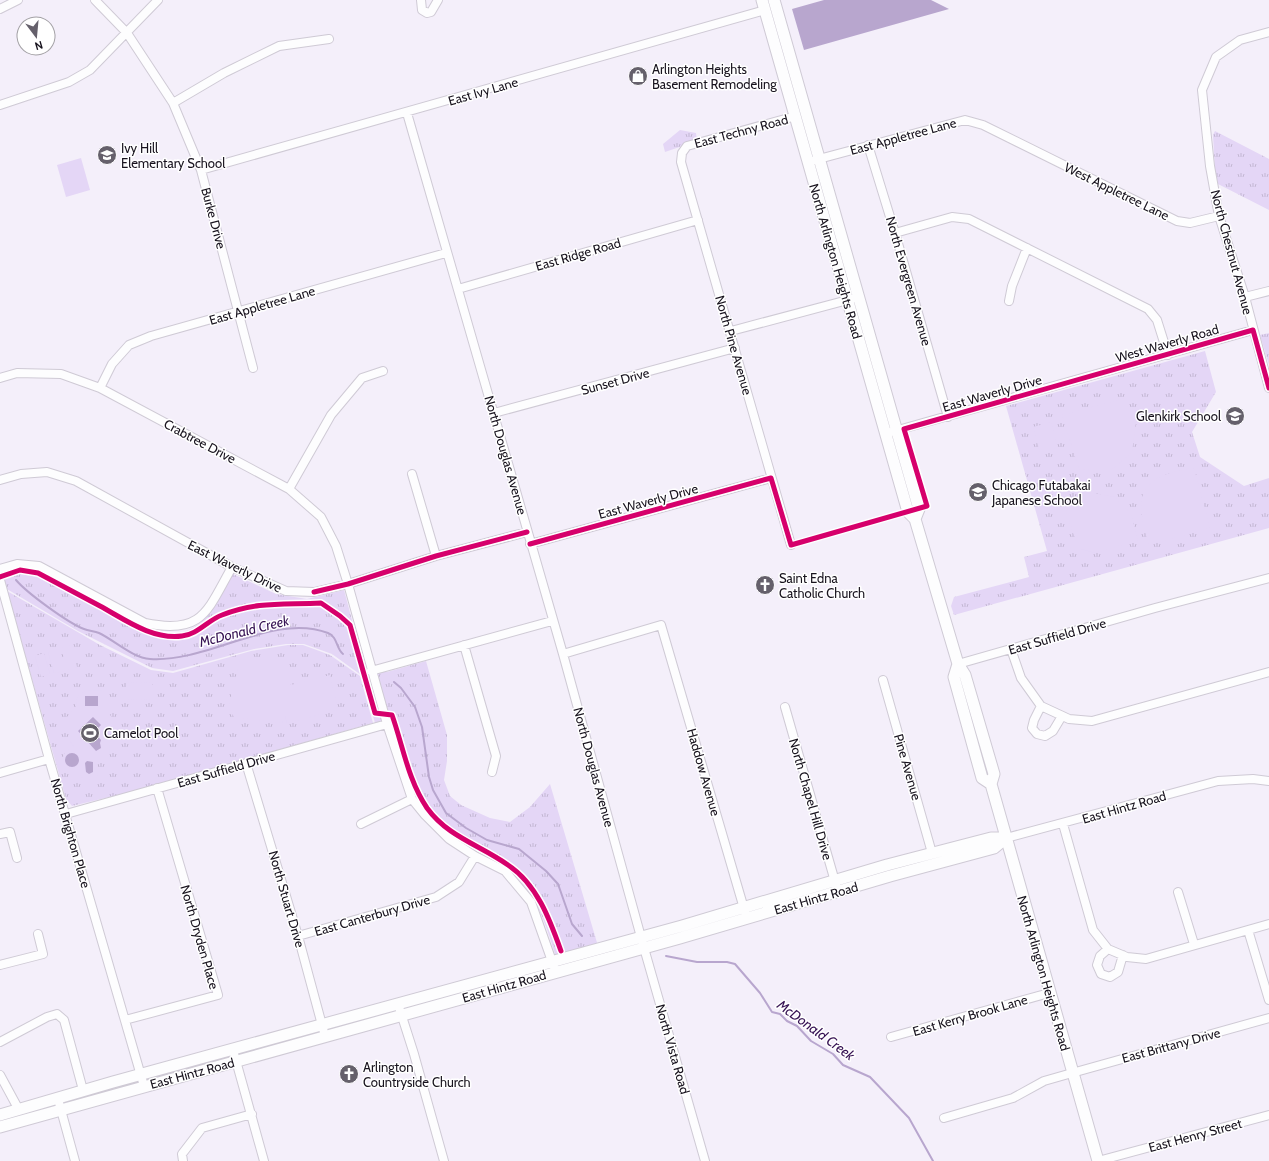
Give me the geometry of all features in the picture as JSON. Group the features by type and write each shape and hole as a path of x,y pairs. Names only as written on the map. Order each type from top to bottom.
{"main road":[{"name":"North Arlington Heights Road","path":"774,0 859,297 891,433"},
{"name":"North Arlington Heights Road","path":"764,5 848,300 891,433 918,509 915,519 958,664 965,675 994,774 991,784 1049,993 1098,1161"},
{"name":"East Hintz Road","path":"746,913 834,880 991,838 1006,838"},
{"name":"East Hintz Road","path":"0,1127 144,1086 235,1056 323,1030 400,1010 746,913 838,892 994,848 1006,838"},
{"name":"East Hintz Road","path":"0,1115 58,1099 83,1090 141,1075 235,1056"}],"street":[{"path":"0,9 18,0"},
{"name":"Burke Drive","path":"95,0 126,33 173,103 201,170 253,368"},
{"path":"0,105 69,82 90,70 158,0"},
{"path":"421,0 422,10 427,13 431,12 438,0"},
{"name":"East Ivy Lane","path":"201,170 407,113 764,5"},
{"name":"North Chestnut Avenue","path":"1269,32 1240,40 1216,57 1202,90 1210,166 1219,216 1245,297 1252,330 1269,388"},
{"path":"173,103 224,73 279,46 329,39"},
{"name":"North Douglas Avenue","path":"407,113 446,253 458,288 494,413 552,621 563,654 642,942"},
{"name":"East Techny Road","path":"687,146 796,116"},
{"name":"East Appletree Lane","path":"808,162 965,120 983,125 1018,142"},
{"name":"West Appletree Lane","path":"1018,142 1177,221 1190,223 1219,216"},
{"name":"North Evergreen Avenue","path":"868,145 948,417"},
{"name":"North Pine Avenue","path":"687,146 682,153 681,162 731,331 791,545"},
{"path":"895,233 952,217 969,219 1148,309 1157,320 1168,355"},
{"name":"East Ridge Road","path":"458,288 698,220"},
{"path":"1009,301 1012,286 1027,248"},
{"name":"East Appletree Lane","path":"100,388 112,364 129,345 151,336 446,253"},
{"path":"1245,297 1269,291"},
{"path":"731,331 859,297"},
{"name":"West Waverly Road","path":"1086,377 1252,330"},
{"name":"Sunset Drive","path":"494,413 735,348"},
{"path":"289,489 331,415 362,378 383,371"},
{"name":"Crabtree Drive","path":"0,378 17,373 61,374 100,388 289,489 321,517 336,546 348,584 371,671 412,798 424,815 449,839 475,856 505,871 531,902 554,967"},
{"name":"East Waverly Drive","path":"891,433 1086,377"},
{"name":"East Waverly Drive","path":"0,480 21,474 47,472 76,481 232,567 286,591 314,592 348,584 436,556 527,532"},
{"path":"412,474 436,556"},
{"name":"East Waverly Drive","path":"530,544 771,478"},
{"path":"0,568 17,564 39,566 145,623 163,627 185,626 205,614 232,567"},
{"name":"East Suffield Drive","path":"958,664 1155,608 1269,578"},
{"name":"North Brighton Place","path":"0,580 49,759 144,1086"},
{"path":"371,671 552,621"},
{"name":"Haddow Avenue","path":"563,654 661,626 746,913"},
{"path":"464,645 496,756 492,772"},
{"path":"1011,649 1021,678 1041,706 1069,719 1092,721 1269,672"},
{"name":"Pine Avenue","path":"883,680 932,854"},
{"path":"1041,706 1032,728 1037,734 1045,736 1053,731 1062,716"},
{"name":"North Chapel Hill Drive","path":"785,707 838,892"},
{"name":"East Suffield Drive","path":"66,814 387,724"},
{"path":"0,773 49,759"},
{"name":"North Stuart Drive","path":"246,763 298,936 323,1030"},
{"name":"East Hintz Road","path":"1006,838 1063,824 1218,780 1253,779 1269,781"},
{"name":"North Dryden Place","path":"125,1020 218,995 157,788"},
{"path":"361,824 412,798"},
{"path":"1063,824 1093,930 1108,949 1123,955 1146,958 1269,924"},
{"path":"0,834 10,832 17,858"},
{"name":"East Canterbury Drive","path":"298,936 436,897 459,882 475,856"},
{"path":"1178,892 1194,944"},
{"path":"1248,930 1269,1000"},
{"path":"0,965 43,954 38,934"},
{"name":"North Vista Road","path":"642,942 705,1161"},
{"path":"1108,949 1100,956 1097,965 1101,974 1110,977 1118,972 1123,955"},
{"name":"East Kerry Brook Lane","path":"891,1037 1049,993"},
{"path":"400,1010 444,1161"},
{"path":"0,1042 57,1014 64,1020 83,1090"},
{"name":"East Brittany Drive","path":"944,1118 1013,1098 1044,1081 1269,1018"},
{"path":"235,1056 264,1161"},
{"path":"0,1075 19,1110"},
{"path":"58,1099 75,1161"},
{"path":"182,1161 182,1154 202,1128 252,1114"},
{"name":"East Henry Street","path":"1098,1161 1269,1115"}],"green space":[{"path":"680,130 696,133 697,141 665,152 663,144"},
{"path":"1215,131 1269,159 1269,210 1218,184 1215,170 1213,135"},
{"path":"81,158 90,190 66,197 57,165"},
{"path":"1269,333 1269,365 1260,335"},
{"path":"1205,351 1216,392 1192,432 1200,457 1244,486 1269,478 1269,528 954,615 951,606 954,597 1029,577 1024,557 1047,551 1006,406"},
{"path":"1126,398 1136,422 1132,452 1109,472 1079,469 1062,415"},
{"path":"1051,422 1058,448 1040,453 1033,427"},
{"path":"1194,468 1210,528 1149,545 1142,512 1142,500 1145,490 1151,482 1162,476 1176,471"},
{"path":"1094,493 1115,497 1131,514 1138,540 1095,553 1081,549 1073,533 1063,501"},
{"path":"0,567 27,569 42,572 57,579 115,613 136,623 155,630 173,633 189,630 204,620 210,613 233,574 276,594 307,599 344,590 362,658 387,672 426,661 447,735 447,761 444,780 450,796 461,805 490,818 510,822 530,807 550,784 598,946 556,957 540,911 524,886 502,865 451,834 440,826 430,815 414,790 408,776 398,748 391,719 375,723 361,675 332,654 304,644 286,644 254,649 173,671 152,668 78,631 0,585"},
{"path":"7,591 100,645 151,670 173,673 251,651 288,645 303,645 330,655 360,676 373,723 126,793 72,806 66,799"},
{"path":"71,645 77,667 67,670 61,648"},
{"path":"58,649 64,671 54,673 48,652"},
{"path":"44,653 50,674 41,677 35,656"},
{"path":"241,657 271,657 286,672 291,685 330,675 338,710 287,723 285,716 282,723 234,717 229,709"},
{"path":"126,682 152,683 152,700 126,699"},
{"name":"Camelot Pool","path":"89,690 103,691 108,694 108,711 113,720 109,723 110,736 106,737 106,745 110,745 109,759 98,758 97,777 91,780 81,777 77,768 71,769 66,765 63,757 65,752 74,747 70,741 72,719 67,717 76,707 76,700 78,696 82,692"}],"shaded area":[{"path":"824,0 931,0 949,9 804,50 792,9"},
{"path":"85,696 98,696 98,706 85,706"},
{"path":"93,717 101,725 94,732 101,740 101,748 96,751 78,731"},
{"path":"72,753 77,755 79,760 77,765 72,767 67,765 65,760 67,755"},
{"path":"87,761 93,762 93,772 89,774 86,772 85,763"}],"waterway":[{"name":"McDonald Creek","path":"16,580 38,600 68,621 84,629 99,633 137,656 144,658 172,658 195,654 263,633 286,629 307,628 328,633 334,637 343,654"},
{"name":"McDonald Creek","path":"394,682 401,688 415,707 422,727 429,777 433,790 446,813 466,828 487,840 519,849 546,871 558,884 572,924 582,936"},
{"name":"McDonald Creek","path":"666,956 697,962 727,962 735,964 760,993 772,1012 780,1014 787,1021 797,1026 811,1041 833,1054 843,1065 870,1077 909,1118 933,1161"}],"cycle path":[{"path":"530,544 771,478 791,545 927,506 904,429 1253,330 1269,388"},
{"path":"314,592 348,584 436,556 527,532"},
{"path":"0,577 20,570 38,573 149,632 171,636 182,636 193,633 217,617 247,608 271,604 321,603 350,625 375,713 392,715 410,774 420,797 427,808 435,818 454,834 508,865 527,882 535,892 547,915 561,951"}],"place":[{"name":"Arlington Heights Basement Remodeling","path":"638,76"},
{"name":"Ivy Hill Elementary School","path":"107,155"},
{"name":"Glenkirk School","path":"1235,416"},
{"name":"Chicago Futabakai Japanese School","path":"978,492"},
{"name":"Saint Edna Catholic Church","path":"765,585"},
{"name":"Camelot Pool","path":"90,733"},
{"name":"Arlington Countryside Church","path":"349,1074"}]}
